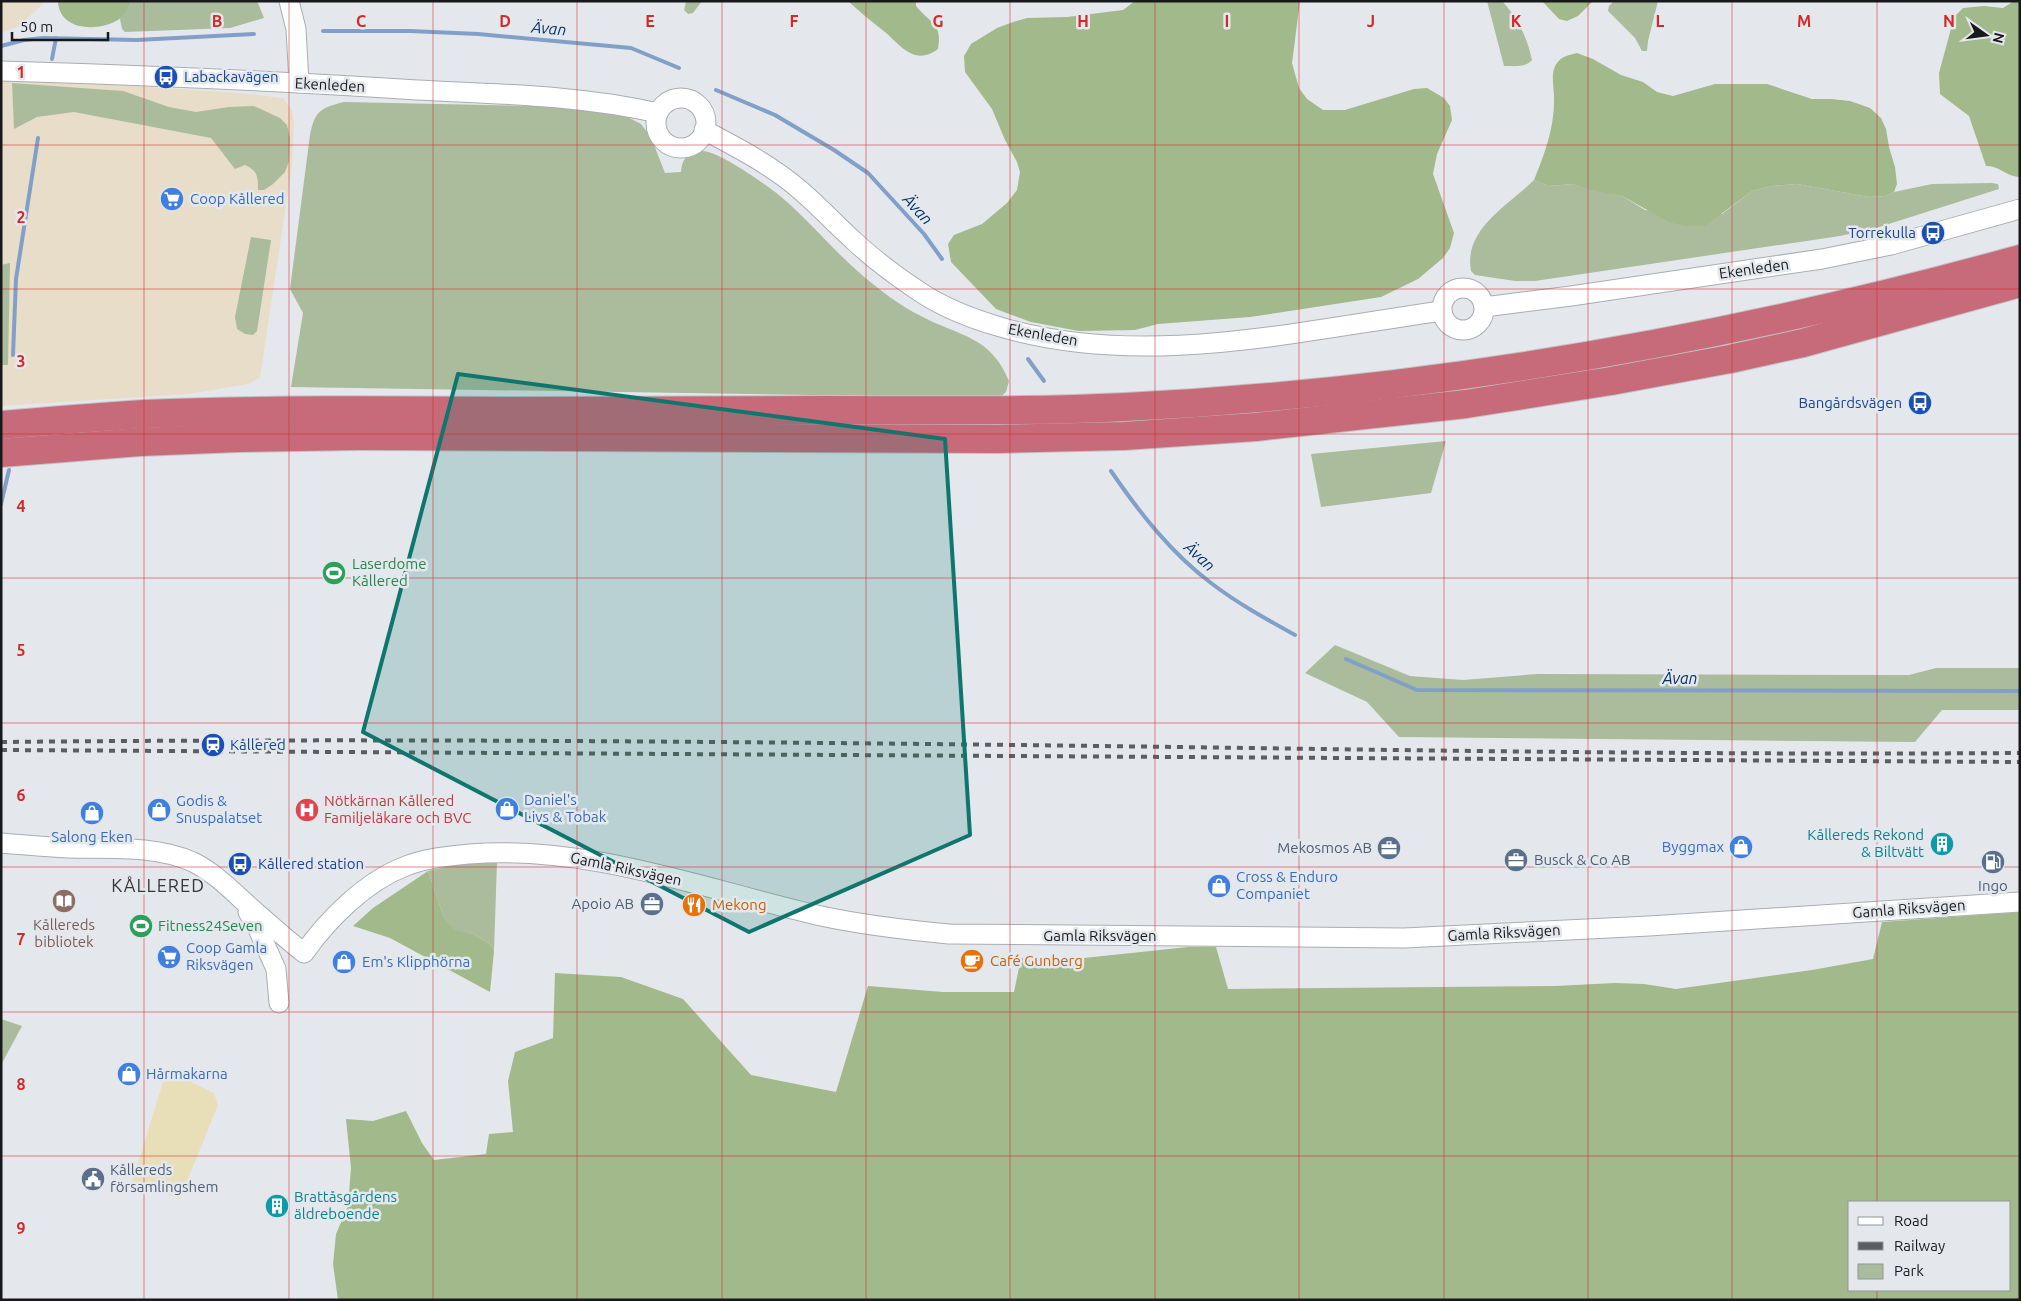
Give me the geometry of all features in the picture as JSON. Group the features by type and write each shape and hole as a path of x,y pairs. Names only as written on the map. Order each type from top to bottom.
{"highway":[{"path":"1979,271 2020,254"},
{"path":"1,425 142,414 362,410 1006,410 1123,407 1252,398 1465,375 1611,353 1801,315 2020,260"},
{"path":"1804,343 2020,283"},
{"path":"1,453 140,442 239,438 359,436 588,439 998,439 1124,436 1256,427 1466,404 1648,374 1804,343 1928,323 2020,301"}],"street":[{"path":"289,1 296,29 299,83"},
{"name":"Ekenleden","path":"1,71 299,83 582,100 616,103 658,112"},
{"path":"678,98 690,99 699,105 704,114 704,130 696,142 689,146 668,144 658,133 656,119 658,112 671,100 678,98"},
{"name":"Ekenleden","path":"704,130 748,153 776,171 807,196 878,262 922,294 951,310 1012,330 1051,338 1111,345 1183,345 1232,341 1442,311"},
{"name":"Ekenleden","path":"1484,306 1571,296 1822,259 1891,245 2020,209"},
{"path":"1462,288 1474,291 1484,306 1481,320 1477,325 1465,330 1452,327 1443,318 1442,311 1445,298 1449,293 1462,288"},
{"name":"Gamla Riksvägen","path":"1,843 163,852 191,862 222,881 304,953 316,936 337,913 370,888 404,867 428,859 498,852 566,856 675,879 822,916 893,928 949,934 1404,938 1649,926 2020,902"},
{"name":"Gamla Riksvägen","path":"242,900 276,969 279,1003"}],"highlighted area":[{"path":"458,374 945,439 970,835 749,932 363,732"}],"shaded area":[{"path":"1,1 46,1 19,26 1,33"},
{"path":"13,78 241,93 283,98 292,110 294,125 292,165 260,378 248,384 190,394 1,406 1,81"}],"green space":[{"path":"58,1 132,1 120,19 110,24 90,27 72,23 65,18 60,11"},
{"path":"132,1 255,1 258,3 264,18 230,28 125,32 122,29 120,19"},
{"path":"686,1 702,1 693,13 688,14 684,10"},
{"path":"848,1 916,1 916,6 937,29 939,34 938,49 922,56 909,52"},
{"path":"1135,1 1300,1 1292,63 1299,88 1307,99 1323,110 1345,110 1414,89 1427,88 1444,98 1450,106 1452,120 1437,154 1433,174 1454,233 1450,248 1443,258 1418,279 1381,297 1250,317 1158,324 1135,330 1079,331 1031,322 996,309 951,262 948,244 954,235 982,224 1007,203 1017,190 1020,172 992,109 965,72 964,56 971,44 997,28 1013,22 1027,18 1067,17 1123,10"},
{"path":"1487,1 1502,1 1513,14 1527,43 1532,60 1529,63 1519,66 1504,66"},
{"path":"1542,1 1593,1 1578,16 1567,21 1559,19"},
{"path":"1614,1 1658,1 1647,51 1642,51 1635,38 1608,11 1609,6"},
{"path":"2014,1 2020,1 2020,177 1995,167 1986,166 1969,116 1940,94 1939,73 1954,17 1963,8 1984,6 2003,8"},
{"path":"1577,53 1593,59 1621,75 1643,82 1657,92 1673,96 1715,84 1767,84 1812,99 1850,101 1870,108 1881,118 1886,129 1895,167 1897,184 1894,192 1886,196 1869,197 1797,184 1772,186 1752,191 1705,226 1686,226 1669,222 1622,196 1591,190 1573,184 1549,186 1534,180 1551,129 1554,108 1553,75 1555,67 1563,57"},
{"path":"12,83 123,91 169,107 196,112 229,107 254,106 280,118 287,125 290,138 289,161 285,172 273,184 264,190 258,190 255,172 245,165 235,169 211,138 74,112 37,117 14,129"},
{"path":"344,102 573,107 620,113 641,124 651,137 665,173 681,172 684,160 693,153 710,152 745,171 779,195 852,266 890,297 913,312 972,339 993,354 1009,381 1006,392 999,398 291,387 303,313 290,289 310,135 314,121 320,112 329,106"},
{"path":"1534,180 1549,186 1573,184 1622,196 1645,210 1722,214 1752,191 1772,186 1797,184 1869,197 1886,196 1894,192 1932,184 1992,183 1998,184 1999,189 1873,229 1840,236 1535,281 1515,281 1475,275 1471,271 1470,256 1481,230 1490,219"},
{"path":"251,237 271,240 257,331 253,335 245,334 237,329 235,317"},
{"path":"10,263 8,365 1,365 1,265"},
{"path":"1446,441 1431,493 1321,507 1311,454"},
{"path":"1335,645 1410,676 1463,680 1537,674 1909,675 1936,668 2020,668 2020,710 1942,710 1915,742 1399,737 1367,702 1305,673"},
{"path":"497,862 494,951 491,945 473,934 454,931 444,918 428,871 454,865"},
{"path":"428,871 444,918 454,930 473,934 491,945 494,951 490,992 390,938 353,926 373,908"},
{"path":"2020,912 2020,1300 338,1300 333,1264 336,1234 348,1206 351,1168 346,1119 373,1121 406,1111 422,1143 434,1160 486,1154 489,1134 513,1132 508,1081 515,1052 553,1038 555,973 621,977 683,999 751,1075 836,1092 868,986 943,992 1014,992 1021,958 1084,958 1188,947 1216,947 1228,989 1555,986 1615,983 1644,984 1676,989 1812,970 1873,959 1882,922"},
{"path":"1,1019 22,1026 1,1065"}],"sand":[{"path":"168,1075 187,1080 214,1093 218,1105 180,1199 132,1182 164,1079"}],"waterway":[{"name":"Ävan","path":"323,31 410,31 478,34 631,48 679,68"},
{"name":"Ävan","path":"1,46 24,40 43,38 137,40 254,34"},
{"path":"52,59 56,38"},
{"name":"Ävan","path":"716,90 775,115 834,150 868,173 924,234 942,259"},
{"path":"13,355 16,279 38,138"},
{"name":"Ävan","path":"1028,359 1044,381"},
{"path":"1,504 9,470"},
{"name":"Ävan","path":"1111,471 1156,531 1182,559 1241,604 1295,635"},
{"name":"Ävan","path":"1346,659 1417,690 2020,691"}],"railway":[{"path":"1,742 295,740 590,741 1599,752 2020,753"},
{"path":"1,750 2020,762"}],"place":[{"name":"Labackavägen","path":"166,77"},
{"name":"Coop Kållered","path":"172,199"},
{"name":"Torrekulla","path":"1933,233"},
{"name":"Bangårdsvägen","path":"1920,403"},
{"name":"Laserdome Kållered","path":"334,573"},
{"name":"Kållered","path":"213,745"},
{"name":"Daniel's Livs & Tobak","path":"507,809"},
{"name":"Godis & Snuspalatset","path":"159,810"},
{"name":"Nötkärnan Kållered Familjeläkare och BVC","path":"307,810"},
{"name":"Salong Eken","path":"92,813"},
{"name":"Kållereds Rekond & Biltvätt","path":"1942,844"},
{"name":"Byggmax","path":"1741,847"},
{"name":"Mekosmos AB","path":"1389,848"},
{"name":"Busck & Co AB","path":"1516,860"},
{"name":"Ingo","path":"1993,862"},
{"name":"Kållered station","path":"240,864"},
{"name":"Cross & Enduro Companiet","path":"1219,886"},
{"name":"Kållereds bibliotek","path":"64,901"},
{"name":"Apoio AB","path":"652,904"},
{"name":"Mekong","path":"694,905"},
{"name":"Fitness24Seven","path":"141,926"},
{"name":"Coop Gamla Riksvägen","path":"169,957"},
{"name":"Café Gunberg","path":"972,961"},
{"name":"Em's Klipphörna","path":"344,962"},
{"name":"Hårmakarna","path":"129,1074"},
{"name":"Kållereds församlingshem","path":"93,1179"},
{"name":"Brattåsgårdens äldreboende","path":"277,1206"}],"district":[{"name":"KÅLLERED","path":"158,886"}]}
